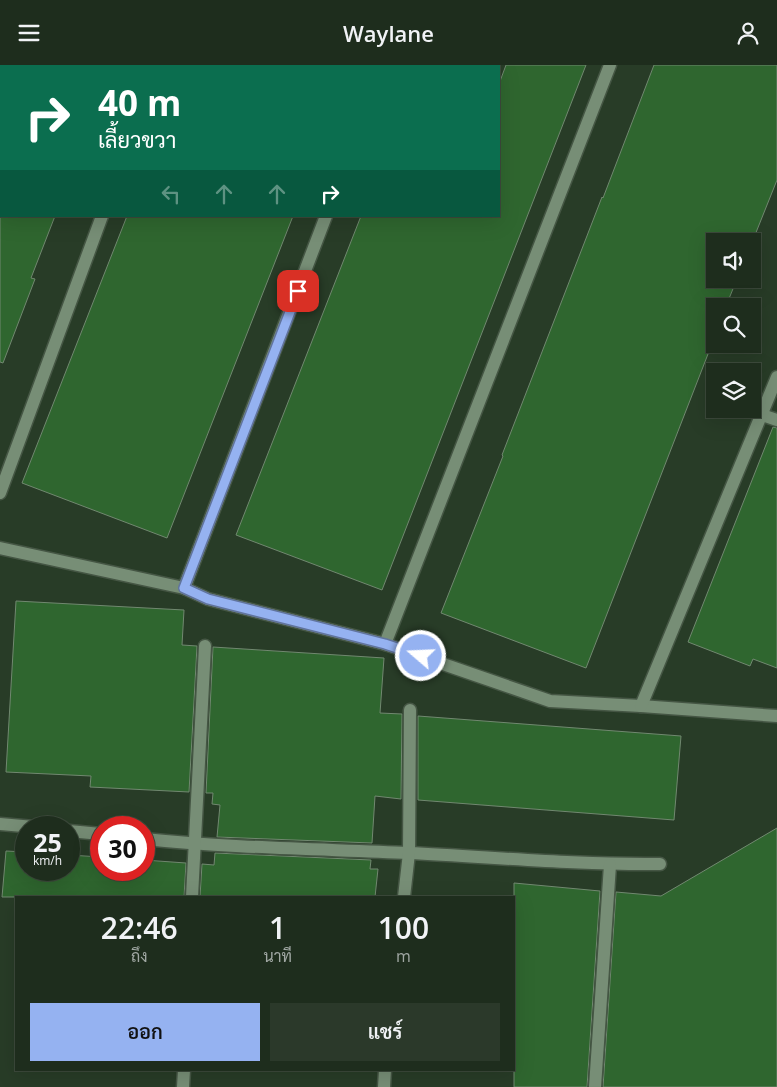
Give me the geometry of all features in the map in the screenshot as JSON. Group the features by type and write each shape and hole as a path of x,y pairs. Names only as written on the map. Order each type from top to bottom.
{"street":[{"path":"385,644 610,65"},
{"path":"0,493 102,217"},
{"path":"184,588 326,217"},
{"path":"641,706 777,377"},
{"path":"762,415 777,421"},
{"path":"0,548 184,588 208,599 385,644 550,701 777,716"},
{"path":"192,896 205,646"},
{"path":"404,896 409,853 410,710"},
{"path":"0,824 15,825"},
{"path":"155,840 195,844 409,853 610,865 660,865"},
{"path":"595,1087 610,865"},
{"path":"183,1087 184,1071"},
{"path":"384,1087 385,1071"}],"building":[{"path":"506,65 586,65 382,590 236,535 361,217 500,217 500,81"},
{"path":"654,65 777,65 777,180 756,233 706,233 706,288 733,288 729,298 706,298 706,353 708,353 586,668 441,613"},
{"path":"0,217 55,217 31,278 35,279 3,363 0,362"},
{"path":"127,217 293,217 167,538 22,483"},
{"path":"773,427 777,428 777,668 753,659 750,666 688,642"},
{"path":"16,601 184,610 182,645 197,646 189,792 90,787 91,776 6,772"},
{"path":"213,647 384,658 380,713 402,714 401,799 375,796 372,843 217,837 220,805 212,804 213,793 206,793"},
{"path":"418,716 681,736 674,820 418,800"},
{"path":"777,828 777,1087 603,1087 616,892 661,896"},
{"path":"6,851 15,851 15,881 80,881 80,856 90,856 90,881 155,881 155,861 186,863 184,896 2,897"},
{"path":"215,853 371,860 370,869 378,869 375,896 200,896 202,864 214,865"},
{"path":"514,883 600,891 587,1087 514,1087"}],"route":[{"path":"298,291 184,588 208,599 385,644 421,656"}]}
